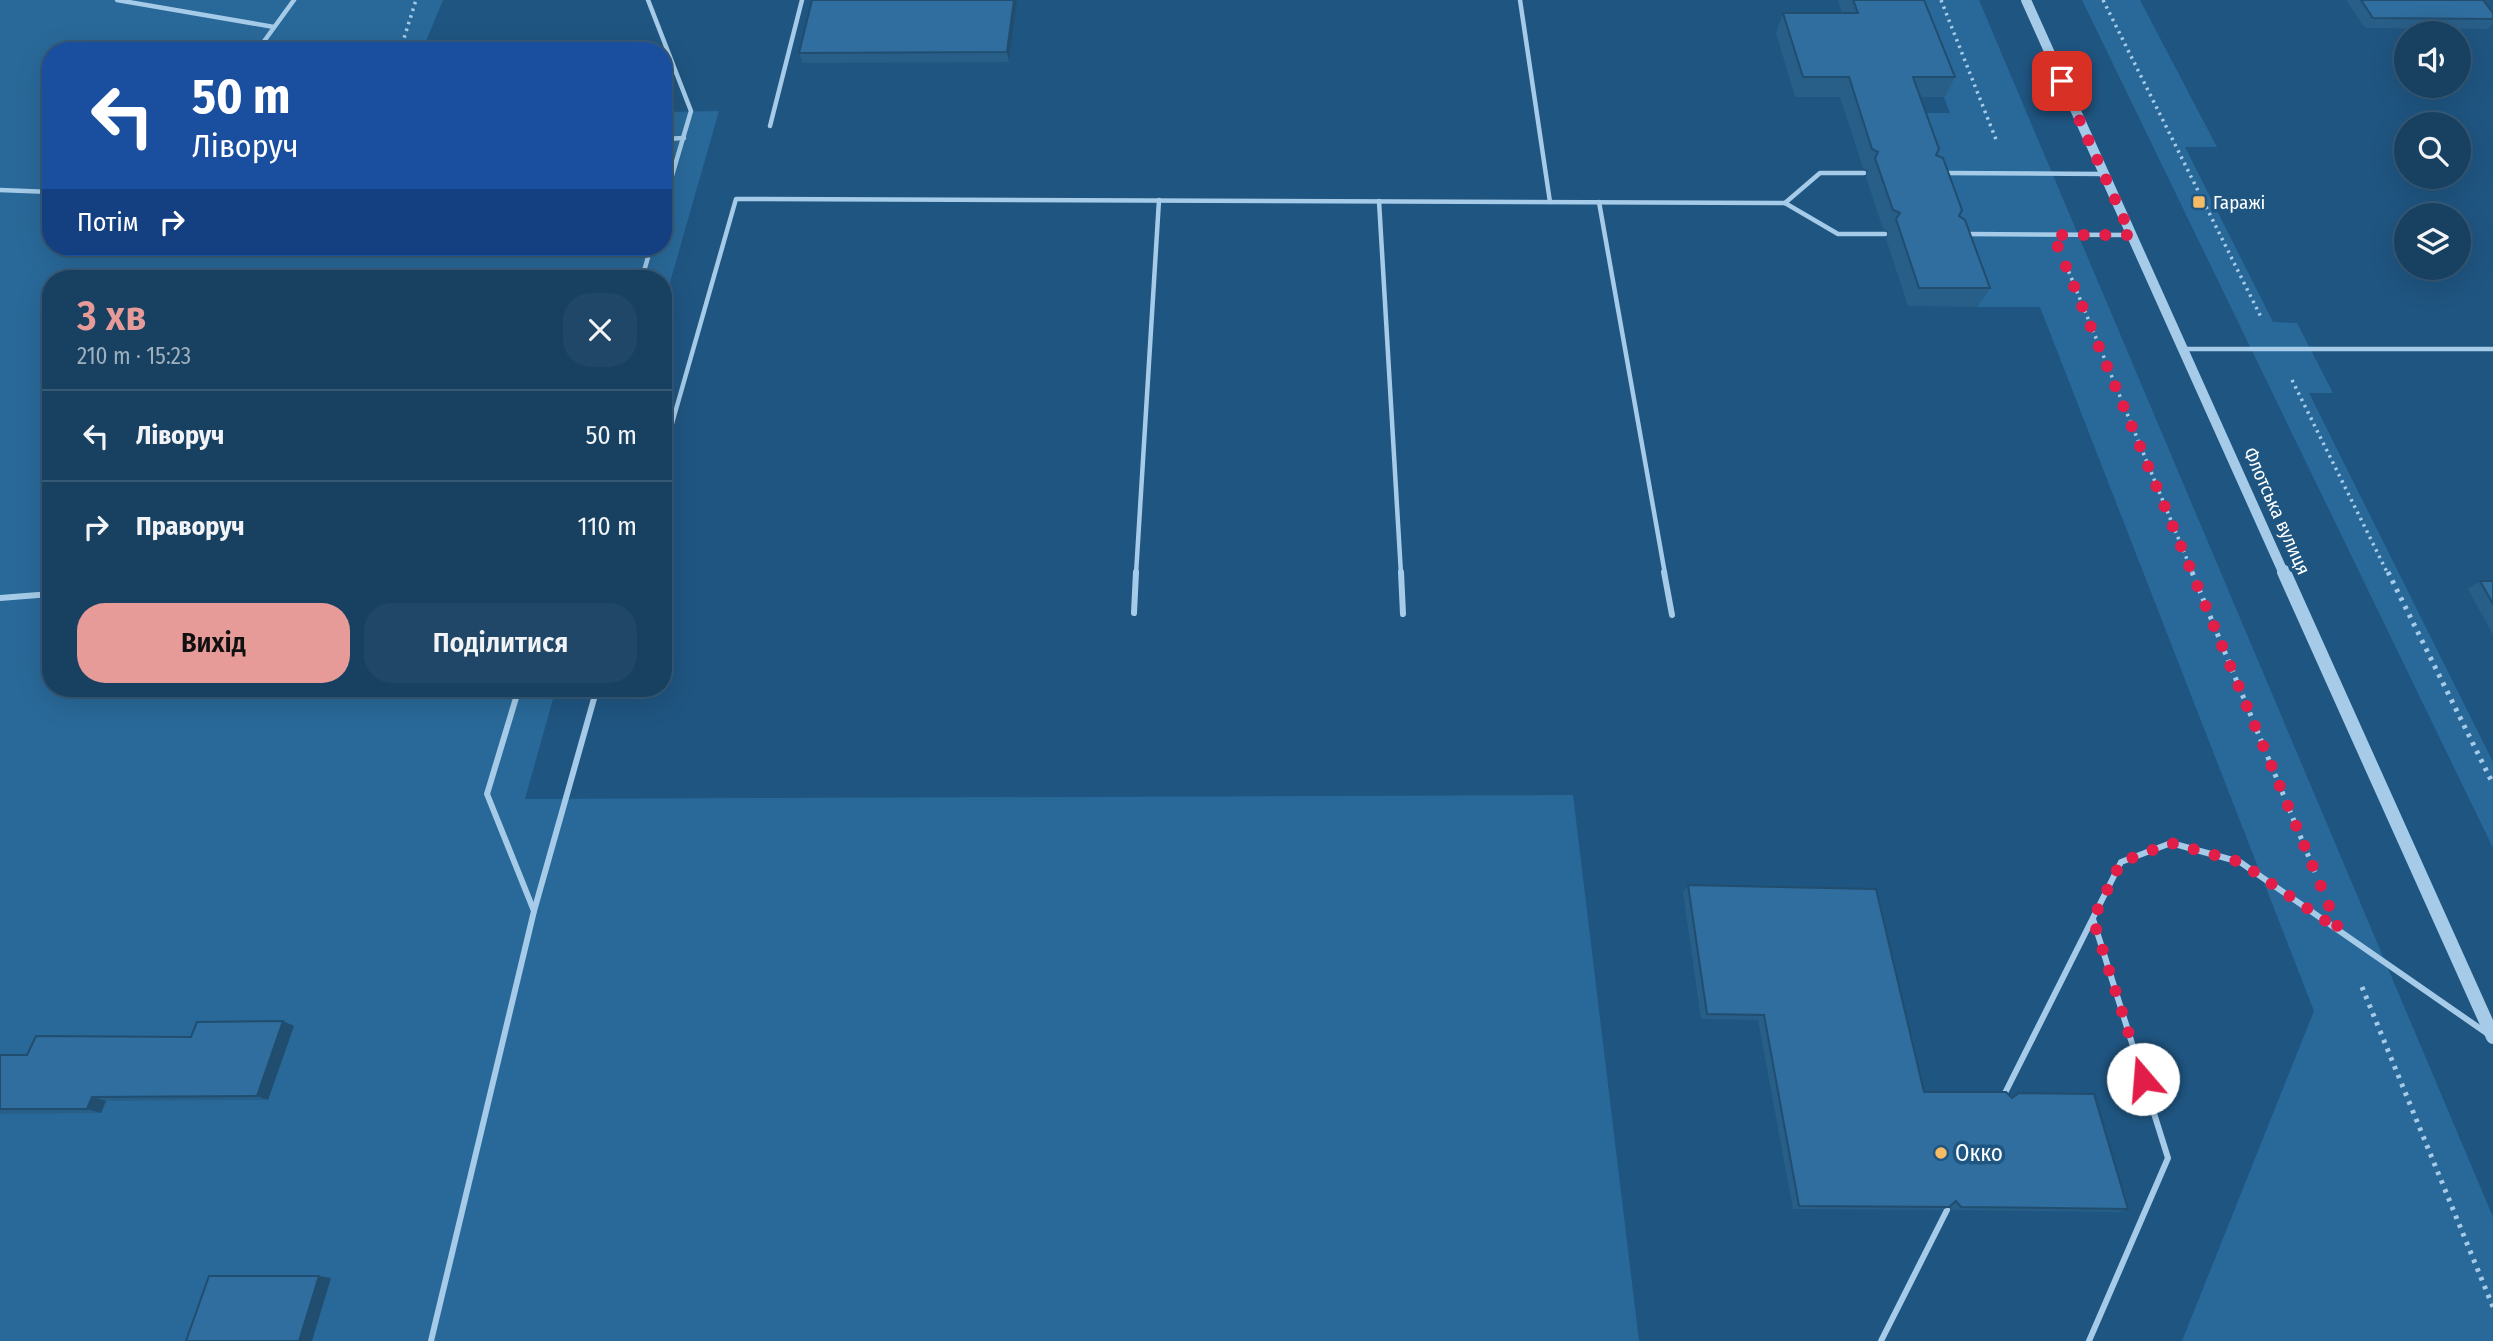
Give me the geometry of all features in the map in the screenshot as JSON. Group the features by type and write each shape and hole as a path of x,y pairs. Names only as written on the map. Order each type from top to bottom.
{"street":[{"name":"Флотська вулиця","path":"2026,0 2493,1037"}],"lane":[{"path":"117,0 274,27"},
{"path":"263,42 294,0"},
{"path":"648,0 664,42"},
{"path":"770,126 802,0"},
{"path":"1520,0 1550,202"},
{"path":"672,62 691,111 672,177"},
{"path":"672,139 684,138"},
{"path":"1785,203 1820,173 1864,173"},
{"path":"1930,173 2104,174"},
{"path":"0,190 42,192"},
{"path":"672,423 736,198 1785,203 1838,234 1885,234"},
{"path":"1134,613 1159,200"},
{"path":"1379,201 1403,614"},
{"path":"1599,202 1672,615"},
{"path":"1952,234 2131,235"},
{"path":"2183,349 2493,349"},
{"path":"0,598 42,595"},
{"path":"516,697 487,794 534,911"},
{"path":"431,1341 534,911 594,697"},
{"path":"2003,1097 2121,862 2171,843 2240,862 2493,1037"},
{"path":"2089,1341 2168,1158 2093,919"},
{"path":"1881,1341 1947,1210"}],"path":[{"path":"403,42 416,0"},
{"path":"1941,0 2010,174"},
{"path":"2103,0 2493,784"},
{"path":"2053,235 2493,1307"}],"shaded area":[{"path":"0,0 443,0 426,42 42,42 42,256 672,256 672,112 719,111 672,276 672,270 42,270 42,697 553,697 525,799 1573,795 1639,1341 0,1341"},
{"path":"1907,0 1979,0 2493,1217 2493,1341 2182,1341 2314,1011 2040,307 1978,307 1909,113 1950,113"},
{"path":"2082,0 2140,0 2217,147 2185,147 2273,322 2297,323 2333,393 2309,393 2493,762 2493,848"}],"building":[{"path":"812,0 1014,0 1007,52 799,53"},
{"path":"1853,0 1924,0 1955,77 1913,77 1939,149 1936,155 1943,158 1962,210 1959,216 1965,220 1990,288 1919,288 1896,219 1900,213 1893,210 1875,158 1878,152 1872,149 1849,77 1803,77 1783,13 1858,13"},
{"path":"2361,0 2483,0 2493,13 2493,19 2373,18"},
{"path":"2480,581 2493,581 2493,604"},
{"path":"1688,885 1876,889 1924,1092 2006,1092 2012,1098 2019,1093 2094,1094 2128,1209 1961,1207 1956,1201 1949,1207 1799,1206 1764,1015 1707,1014"},
{"path":"283,1021 257,1096 92,1097 87,1109 0,1109 0,1055 27,1055 36,1036 191,1037 197,1022"},
{"path":"209,1276 319,1276 299,1341 186,1341"}],"place":[{"name":"Гаражі","path":"2199,202"},
{"name":"Окко","path":"1941,1153"}],"route":[{"path":"2062,81 2131,235 2053,235 2339,930 2240,862 2171,843 2121,862 2093,919 2143,1079"}]}
